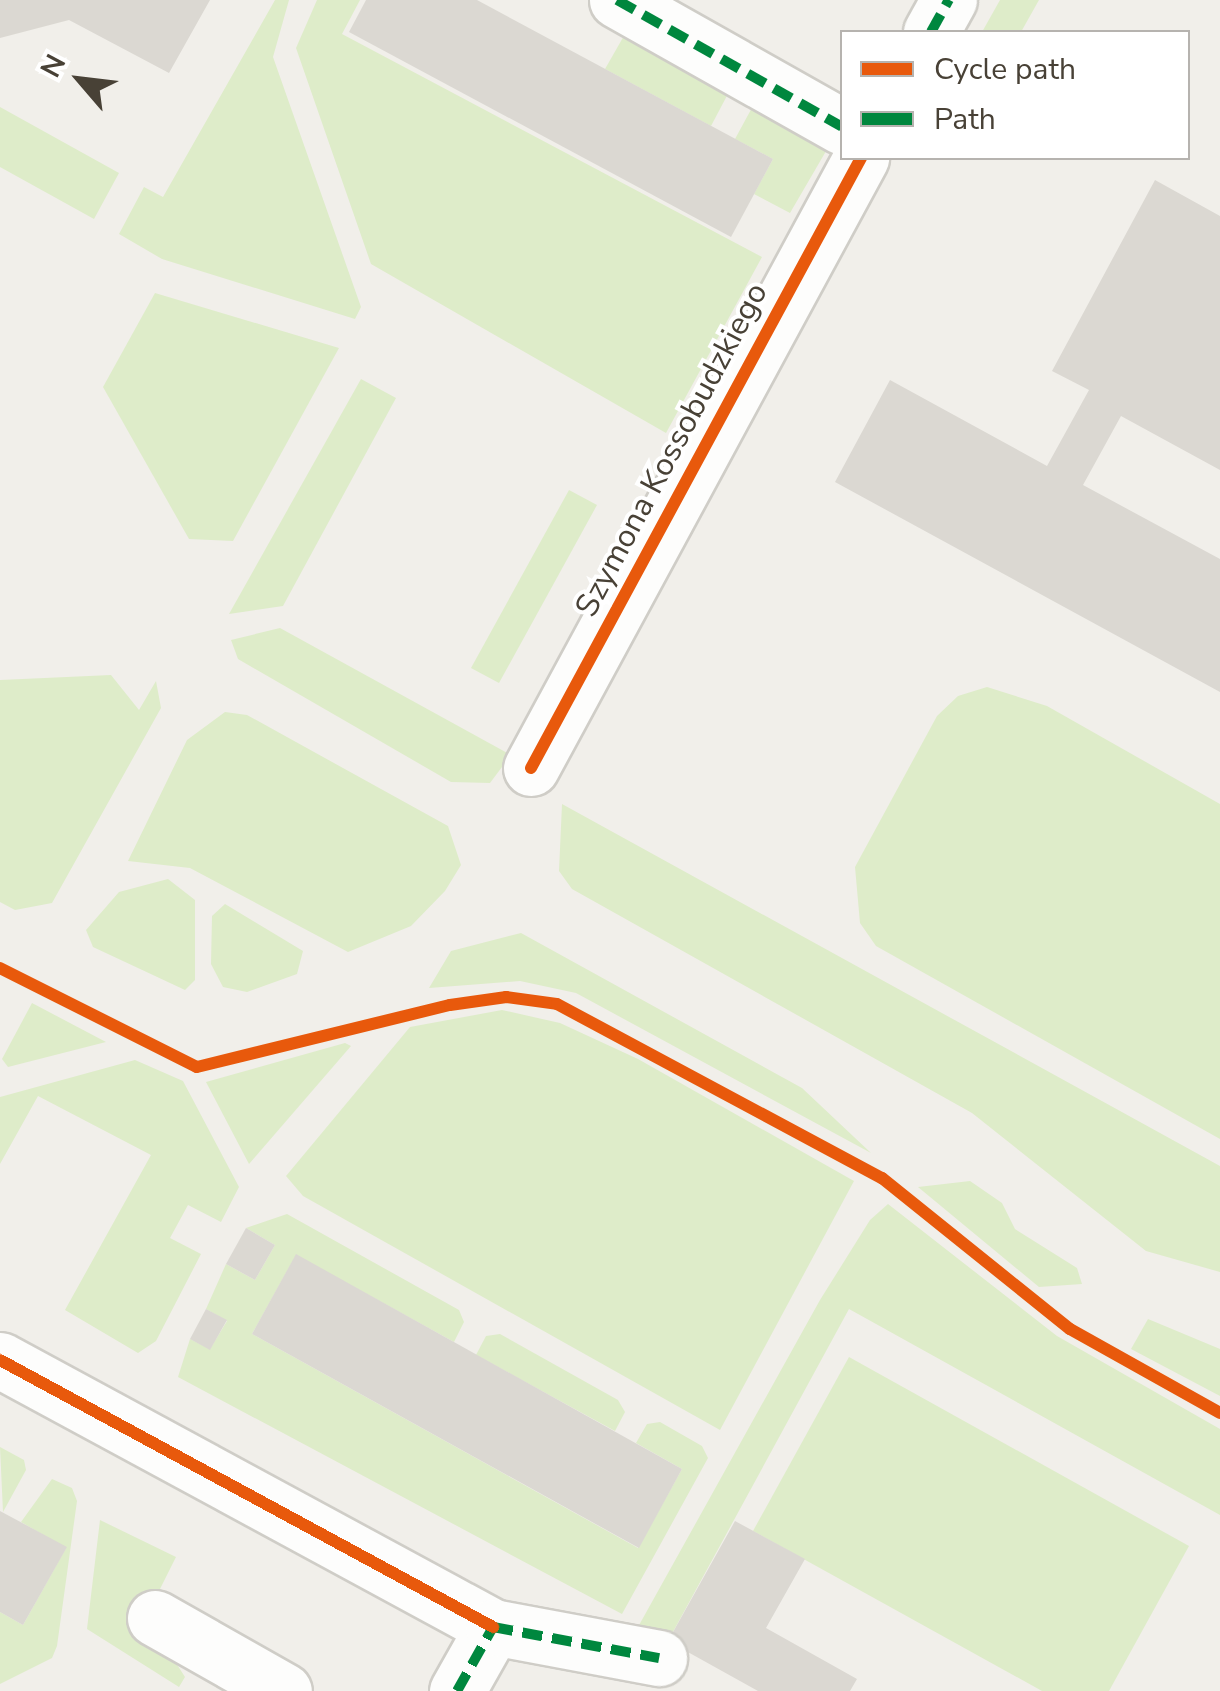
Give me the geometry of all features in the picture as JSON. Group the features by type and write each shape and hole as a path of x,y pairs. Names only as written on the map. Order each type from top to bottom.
{"street":[{"path":"618,0 840,126"},
{"path":"931,30 948,0"},
{"name":"Szymona Kossobudzkiego","path":"531,768 860,160"},
{"path":"0,1360 492,1627 659,1658"},
{"path":"155,1618 284,1691"},
{"path":"458,1691 492,1627"}],"green space":[{"path":"275,0 289,0 273,57 361,307 355,319 162,259 119,234 144,187 163,197"},
{"path":"317,0 360,0 342,34 762,257 666,433 371,264 296,48"},
{"path":"1000,0 1039,0 1022,30 983,30"},
{"path":"625,34 730,90 711,126 605,69"},
{"path":"754,104 829,146 790,213 754,194 773,159 735,139"},
{"path":"0,107 119,173 94,219 0,167"},
{"path":"155,293 339,348 233,541 189,539 103,387"},
{"path":"361,379 396,398 283,606 229,614"},
{"path":"569,490 597,505 499,683 471,668"},
{"path":"280,628 511,755 490,783 451,782 238,659 231,640"},
{"path":"111,675 139,710 156,681 161,708 52,903 15,910 0,902 0,680"},
{"path":"987,687 1047,706 1220,804 1220,1139 876,946 860,923 855,867 937,716 958,696"},
{"path":"225,712 247,715 448,826 461,865 445,891 411,926 348,952 190,868 128,861 187,740"},
{"path":"562,804 1220,1166 1220,1272 1146,1251 972,1113 572,889 559,871"},
{"path":"168,879 195,900 195,980 185,990 93,947 86,930 119,892"},
{"path":"225,904 303,951 297,974 247,992 223,987 211,964 212,916"},
{"path":"521,933 802,1088 871,1153 576,993 520,981 429,988 451,951"},
{"path":"32,1003 106,1042 8,1067 2,1059"},
{"path":"502,1010 560,1023 638,1059 854,1181 720,1430 303,1196 286,1176 410,1027"},
{"path":"345,1043 351,1046 249,1164 206,1082"},
{"path":"135,1060 183,1081 239,1187 221,1222 188,1205 170,1238 201,1254 156,1341 138,1353 65,1310 151,1155 38,1096 0,1164 0,1097"},
{"path":"970,1181 1002,1203 1015,1229 1077,1268 1082,1284 1039,1287 918,1187"},
{"path":"888,1204 1057,1336 1220,1429 1220,1515 849,1309 668,1641 633,1636 820,1300 870,1220"},
{"path":"287,1214 459,1310 464,1322 454,1342 296,1255 252,1334 638,1548 682,1469 636,1443 647,1424 660,1422 702,1446 708,1458 622,1614 178,1377 190,1339 210,1349 227,1321 206,1309 226,1264 255,1280 275,1245 246,1228"},
{"path":"1148,1319 1220,1349 1220,1396 1131,1349"},
{"path":"500,1334 618,1400 625,1412 615,1431 476,1355 486,1336"},
{"path":"849,1357 1189,1546 1109,1691 1042,1691 753,1531"},
{"path":"0,1447 24,1460 26,1470 3,1512"},
{"path":"52,1479 72,1488 77,1501 57,1646 52,1658 0,1684 0,1612 23,1625 66,1548 21,1522"},
{"path":"100,1520 176,1557 135,1639 176,1663 185,1677 179,1687 87,1629"}],"building":[{"path":"0,0 210,0 169,73 69,20 0,38"},
{"path":"366,0 477,0 773,159 731,237 349,32"},
{"path":"1155,180 1220,216 1220,470 1121,416 1083,485 1220,559 1220,692 835,482 890,380 1047,466 1089,390 1052,371"},
{"path":"246,1228 275,1245 255,1280 226,1264"},
{"path":"296,1254 682,1469 639,1548 252,1334"},
{"path":"206,1309 227,1320 210,1350 190,1339"},
{"path":"0,1511 67,1547 23,1625 0,1612"},
{"path":"735,1521 805,1559 766,1628 857,1679 850,1691 758,1691 668,1641"}],"marked path":[{"path":"617,0 840,126"},
{"path":"932,30 949,0"},
{"path":"457,1691 493,1627 659,1658"}],"cycle path":[{"path":"531,768 860,160"},
{"path":"0,968 197,1067 450,1005 506,997 557,1004 882,1178 1070,1329 1220,1413"},
{"path":"0,1360 493,1627"}]}
